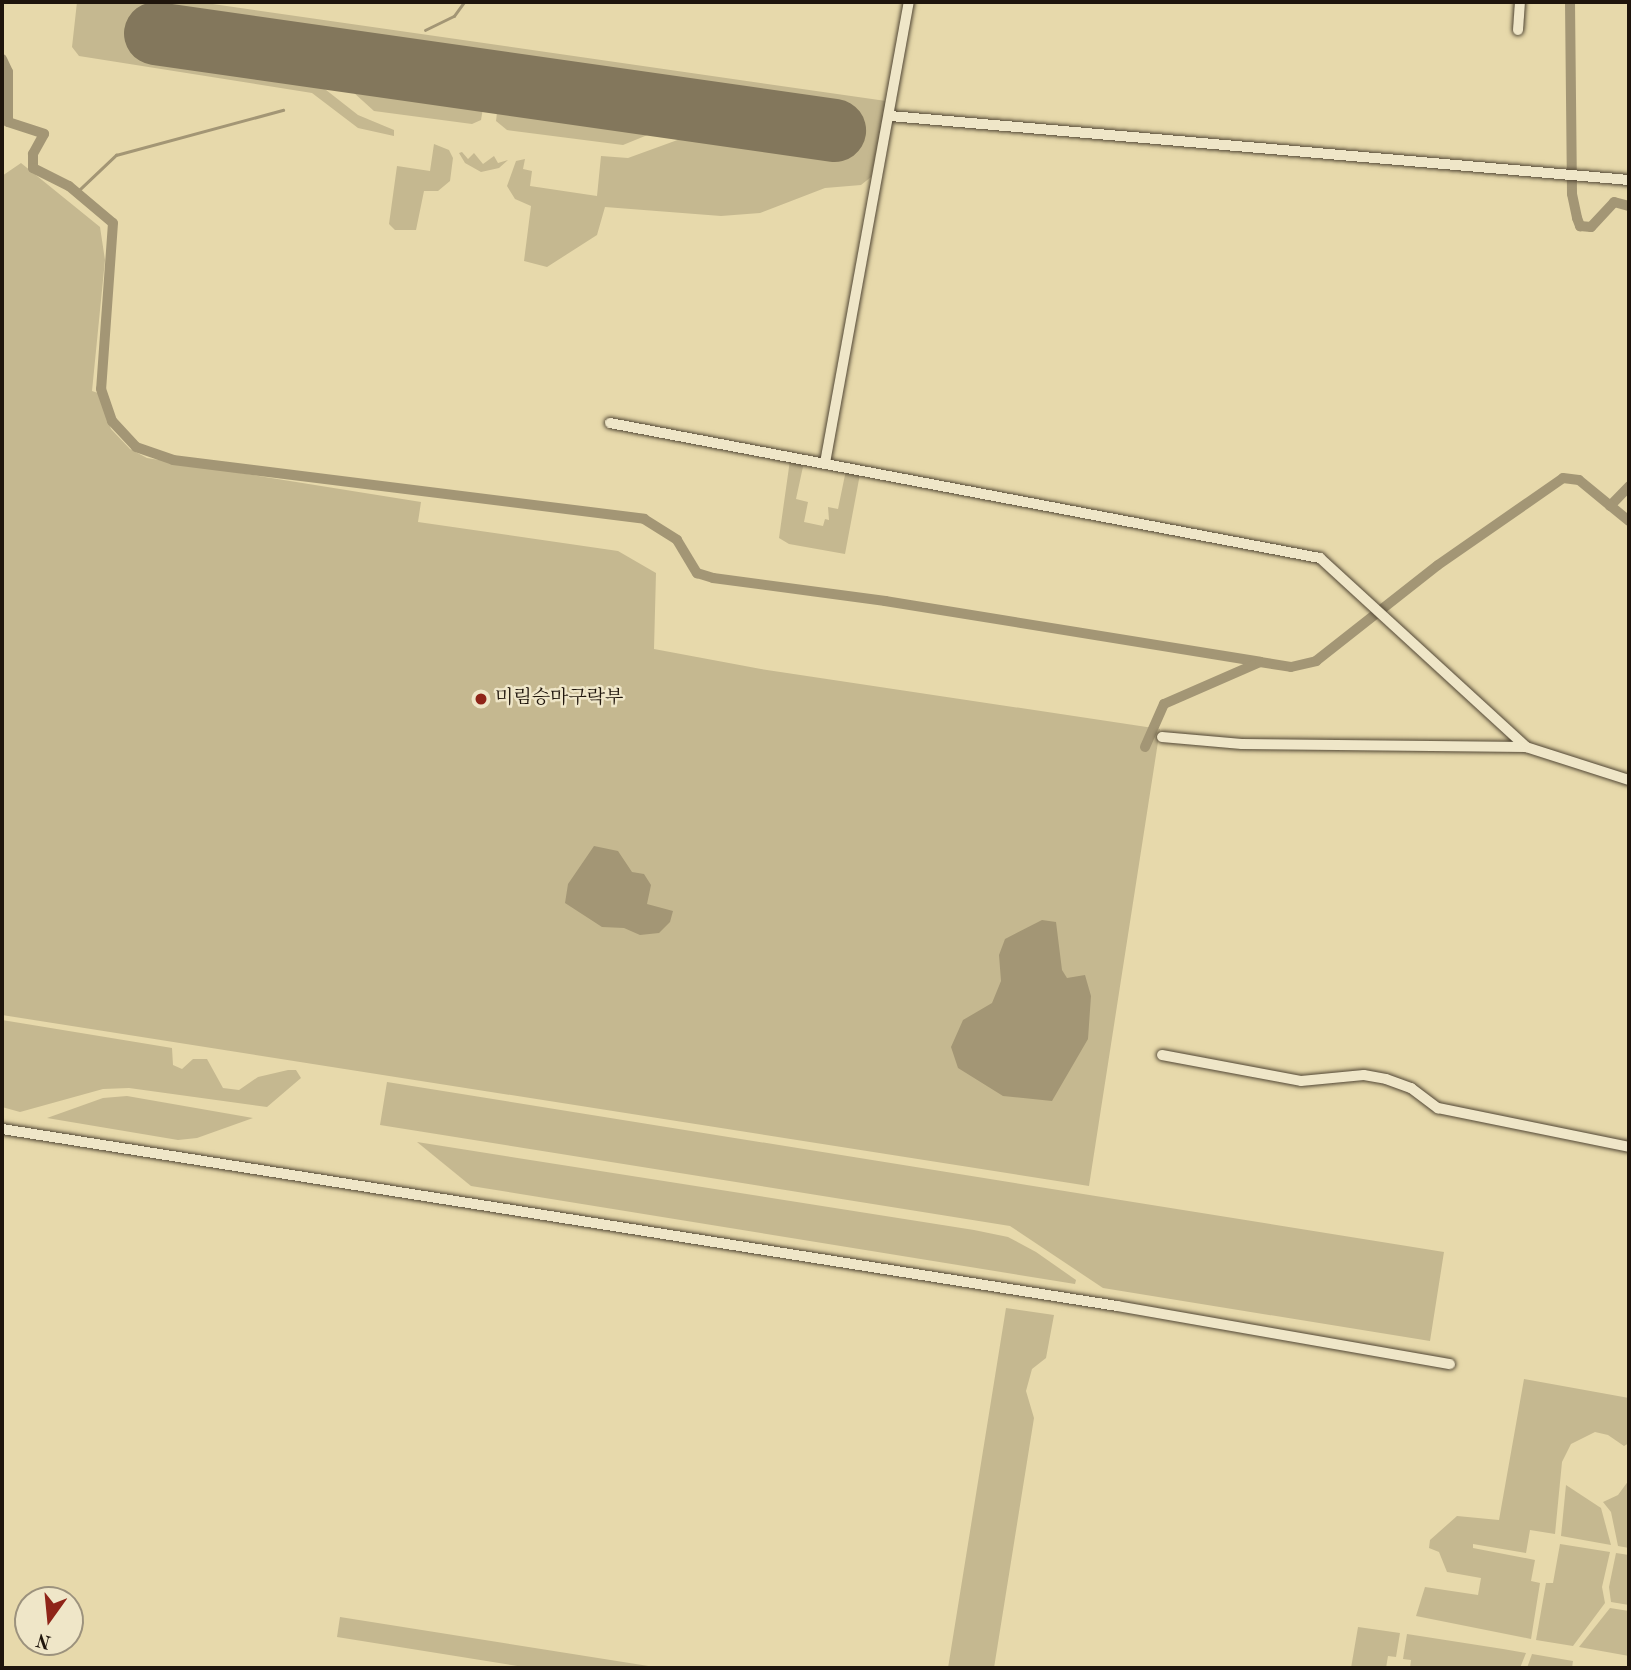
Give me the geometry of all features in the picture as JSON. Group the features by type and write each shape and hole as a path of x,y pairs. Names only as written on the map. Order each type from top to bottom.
{"street":[{"path":"825,463 909,2"},
{"path":"1518,30 1520,2"},
{"path":"890,116 1629,180"},
{"path":"611,423 1320,558 1526,747"},
{"path":"1161,737 1242,744 1526,747 1629,780"},
{"path":"1161,1055 1301,1081 1364,1075 1386,1079 1411,1088 1438,1108 1629,1147"},
{"path":"2,1129 1117,1306 1450,1364"}],"shaded area":[{"path":"77,2 199,2 886,101 871,177 861,185 825,188 760,213 721,216 605,207 597,235 547,267 524,261 531,206 515,199 507,186 516,161 525,159 523,169 532,171 530,186 597,196 601,156 628,158 716,126 835,145 840,117 153,16 149,46 298,68 358,115 394,130 394,136 358,128 312,93 79,56 72,47"},
{"path":"347,74 478,94 484,102 481,120 472,124 374,111 343,83"},
{"path":"507,97 663,119 667,127 623,145 507,130 496,121 498,104"},
{"path":"434,144 449,150 453,158 450,181 438,191 424,191 416,230 395,230 389,224 397,166 430,171"},
{"path":"462,152 468,159 474,153 483,164 494,156 498,163 508,160 499,168 481,172 465,163 459,153"},
{"name":"미림승마구락부","path":"21,163 100,227 105,260 92,391 98,393 111,429 130,449 147,458 421,502 418,522 618,551 656,573 654,649 761,669 1160,729 1089,1186 2,1015 2,176"},
{"path":"790,460 804,462 796,499 808,502 804,522 823,526 825,519 829,520 828,507 838,509 846,470 860,474 845,554 789,544 779,538"},
{"path":"594,846 618,851 632,872 644,874 651,885 647,904 673,911 670,922 659,933 640,935 624,928 602,927 565,903 568,884"},
{"path":"1042,920 1056,922 1062,970 1067,978 1085,975 1091,996 1088,1039 1052,1101 1003,1096 958,1068 951,1047 963,1020 992,1003 1001,981 999,955 1005,939"},
{"path":"2,1020 172,1048 173,1065 182,1069 193,1059 207,1059 223,1088 239,1090 258,1077 288,1070 296,1070 301,1078 267,1107 129,1088 103,1089 20,1112 2,1107"},
{"path":"387,1082 1444,1252 1430,1341 1103,1288 1010,1226 380,1125"},
{"path":"127,1096 253,1118 197,1138 178,1140 47,1118 103,1098"},
{"path":"417,1142 1008,1237 1036,1252 1076,1280 1075,1284 471,1186"},
{"path":"1006,1308 1054,1315 1046,1358 1032,1369 1026,1391 1034,1418 994,1668 948,1668"},
{"path":"1524,1379 1629,1398 1629,1443 1624,1446 1608,1435 1595,1432 1571,1444 1562,1462 1555,1534 1530,1530 1526,1553 1473,1544 1473,1548 1535,1560 1531,1581 1540,1583 1531,1639 1416,1616 1425,1587 1478,1595 1481,1578 1447,1572 1439,1552 1429,1548 1430,1540 1457,1516 1499,1520"},
{"path":"1629,1480 1629,1548 1618,1546 1611,1512 1603,1502 1618,1495"},
{"path":"1566,1485 1601,1508 1611,1545 1561,1536"},
{"path":"1560,1544 1610,1552 1602,1587 1605,1603 1573,1646 1536,1640 1546,1583 1553,1583"},
{"path":"1616,1553 1629,1555 1629,1605 1611,1602 1609,1587"},
{"path":"1610,1608 1629,1611 1629,1656 1579,1647"},
{"path":"340,1617 661,1668 530,1668 337,1637"},
{"path":"1358,1627 1400,1633 1396,1657 1388,1656 1386,1668 1351,1668"},
{"path":"1407,1634 1526,1653 1520,1668 1410,1668 1411,1660 1403,1659"},
{"path":"1532,1654 1573,1661 1572,1668 1527,1668"}],"waterway":[{"path":"425,30 454,16 464,2"},
{"path":"1570,2 1572,194 1577,218 1580,226 1591,227 1614,202 1629,206"},
{"path":"2,59 8,72 8,122 44,134 33,154 33,168 69,186 113,223 101,389 112,421 136,447 173,460 644,519 677,540 697,573 713,578 885,601 1260,662"},
{"path":"77,192 116,155 283,110"},
{"path":"1145,747 1164,704 1260,662 1291,667 1316,661 1438,565 1563,478 1579,480 1629,521"},
{"path":"1610,506 1629,486"}],"runway":[{"path":"155,33 834,130"}],"place":[{"name":"미림승마구락부","path":"481,699"}]}
